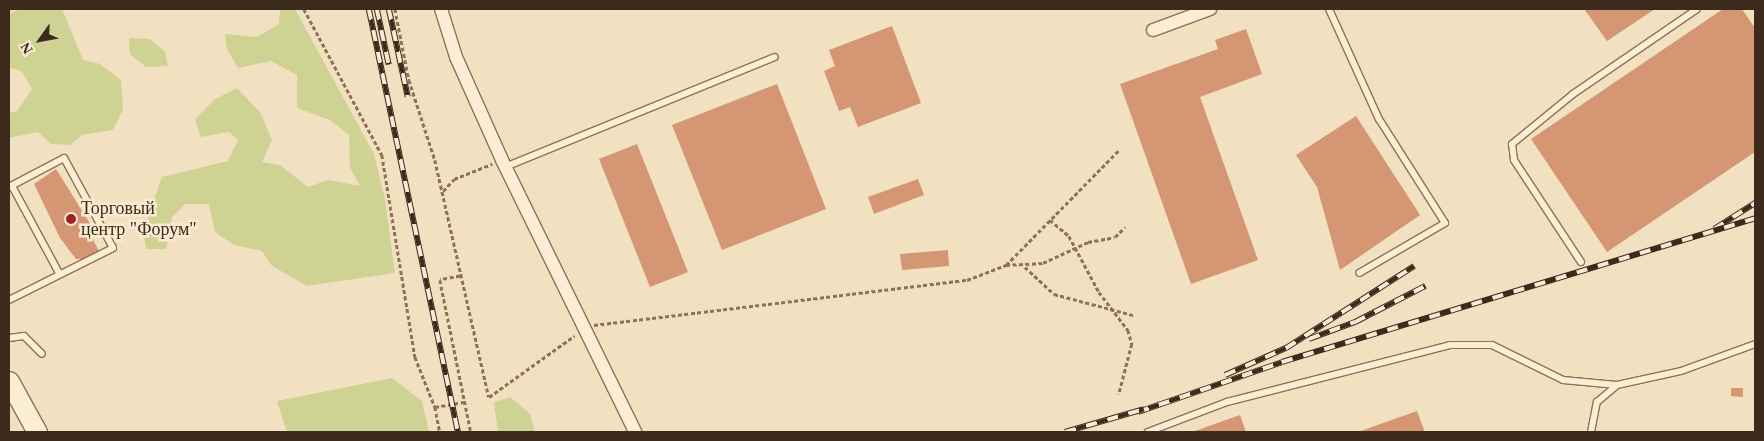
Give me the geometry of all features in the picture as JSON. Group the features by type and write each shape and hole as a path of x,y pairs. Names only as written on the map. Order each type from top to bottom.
{"main road":[{"path":"9,381 37,432"}],"street":[{"path":"441,9 456,57 499,165 585,329 635,432"},
{"path":"1153,30 1210,9"}],"lane":[{"path":"1329,9 1380,119 1445,223 1359,273"},
{"path":"1581,262 1514,160 1512,144 1573,94 1697,9"},
{"path":"499,165 774,58"},
{"path":"9,300 59,273 113,248 64,158 10,186 59,273"},
{"path":"9,338 24,336 42,354"},
{"path":"1148,432 1227,402 1450,345 1492,345 1563,380 1616,385 1680,371 1755,344"},
{"path":"1591,432 1597,402 1616,385"}],"path":[{"path":"304,9 382,155 415,357 435,407 440,432"},
{"path":"395,9 409,80 443,193 460,276 489,397 585,329 600,323 967,280 1006,265 1118,151"},
{"path":"443,193 446,184 499,165"},
{"path":"1050,220 1069,236 1075,250 1112,306 1132,344 1119,394"},
{"path":"1006,265 1025,267 1115,237 1125,227"},
{"path":"1025,267 1054,294 1092,306 1112,306 1134,314"},
{"path":"460,276 440,280 471,432"},
{"path":"435,407 464,402"}],"green space":[{"path":"21,9 62,9 83,60 100,64 121,80 123,109 113,130 82,135 70,145 51,144 38,132 9,138 9,113 17,111 32,89 22,72 9,67 9,14"},
{"path":"280,9 295,9 374,154 385,199 395,273 307,286 272,266 262,251 234,245 215,232 209,204 185,204 172,217 166,249 146,249 143,230 162,177 228,161 238,140 229,132 201,137 195,119 215,99 237,88 260,112 272,140 262,162 280,165 308,187 328,180 360,186 350,168 349,135 330,120 297,108 297,75 271,61 238,68 227,49 225,34 257,37 279,24"},
{"path":"129,38 150,39 165,52 168,66 146,67 130,54"},
{"path":"392,378 422,401 429,432 287,432 277,401"},
{"path":"510,397 530,414 535,432 498,432 494,402"}],"building":[{"path":"1584,9 1655,9 1607,41"},
{"path":"1723,9 1742,9 1755,28 1755,152 1607,252 1531,139"},
{"path":"892,26 921,103 858,127 850,107 839,111 824,71 835,66 829,50"},
{"path":"1246,29 1262,74 1200,97 1258,260 1191,284 1120,84 1218,49 1215,40"},
{"path":"777,84 826,209 722,250 672,125"},
{"path":"1356,116 1420,215 1340,270 1317,187 1296,155"},
{"path":"637,144 688,272 650,287 599,159"},
{"name":"Торговый центр \"Форум\"","path":"56,169 91,225 86,227 99,251 85,259 76,259 60,238 34,184"},
{"path":"918,179 924,195 874,214 868,197"},
{"path":"948,250 949,266 902,270 900,254"},
{"path":"1731,388 1743,388 1743,397 1731,396"},
{"path":"1417,411 1425,432 1358,432"},
{"path":"1240,415 1246,432 1192,432"}],"railway":[{"path":"369,9 458,432"},
{"path":"377,9 389,65"},
{"path":"389,9 408,97"},
{"path":"1714,229 1755,203"},
{"path":"1138,412 1282,362 1755,218"},
{"path":"1225,375 1286,348 1414,266"},
{"path":"1309,339 1355,322 1425,286"},
{"path":"1065,432 1144,409"}],"place":[{"name":"Торговый центр \"Форум\"","path":"71,219"}]}
